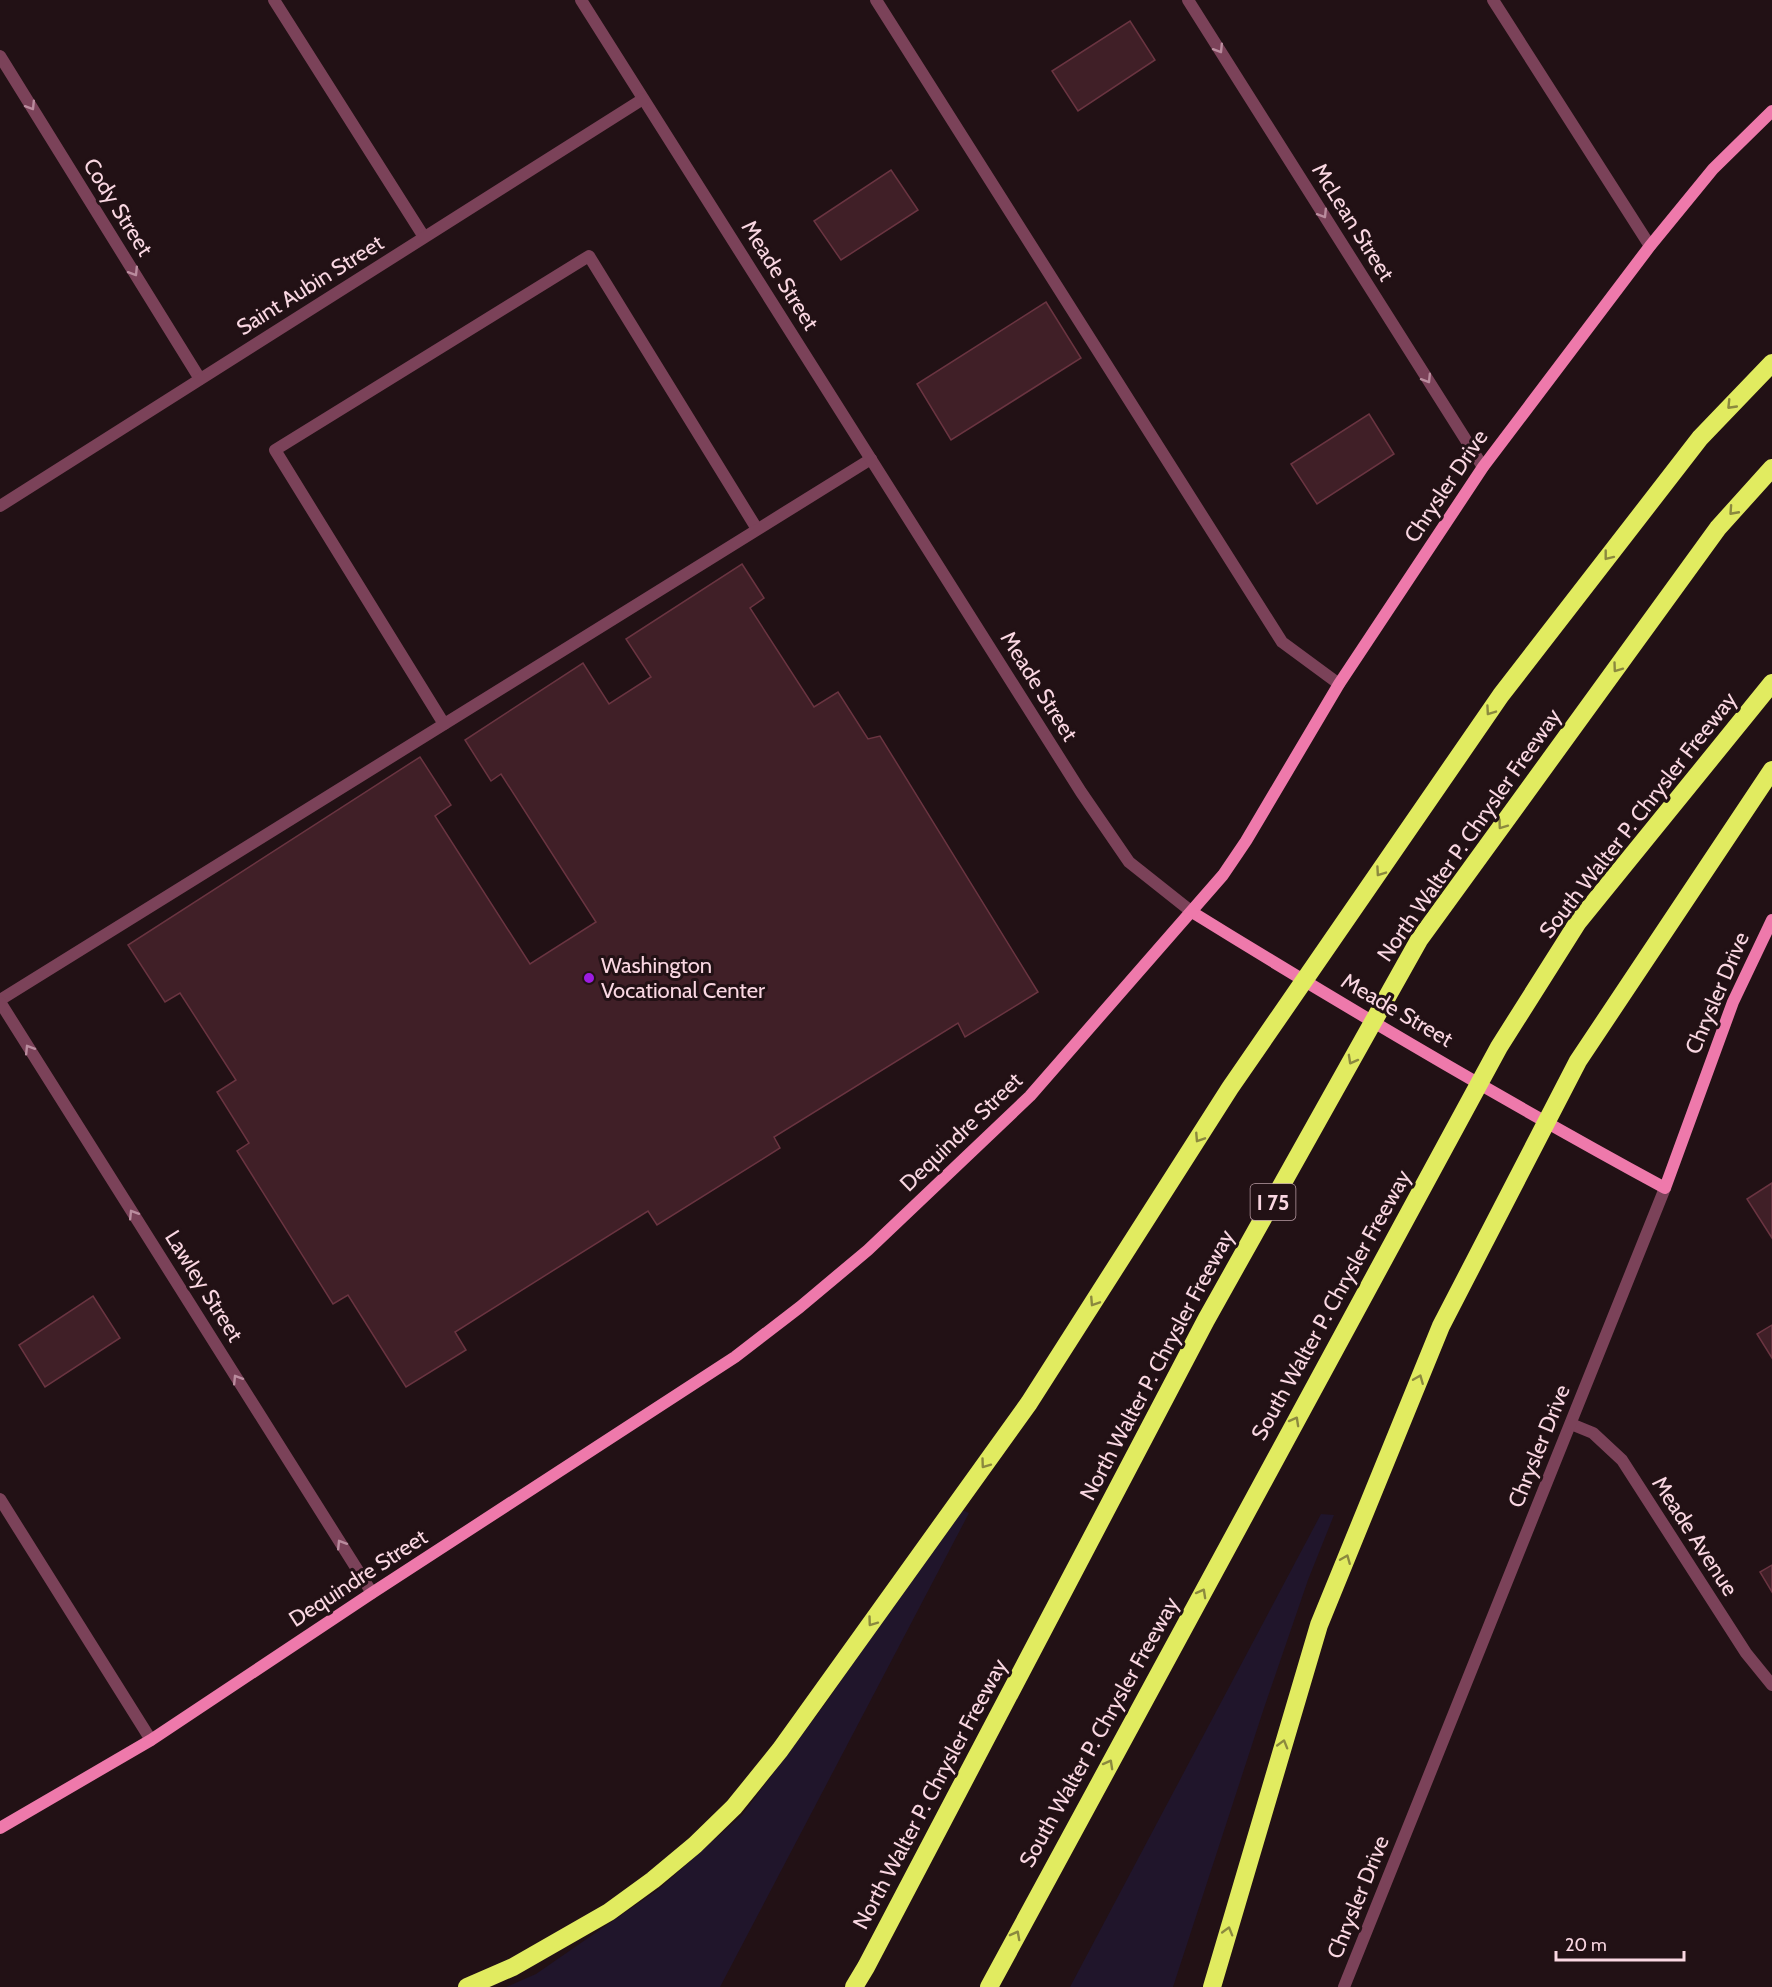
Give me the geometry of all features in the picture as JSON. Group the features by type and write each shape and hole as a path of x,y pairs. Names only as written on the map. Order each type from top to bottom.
{"highway":[{"path":"467,1987 513,1967 609,1912 653,1881 734,1807 780,1750 1029,1403 1230,1088 1501,695 1700,438 1772,363"},
{"name":"North Walter P. Chrysler Freeway","path":"854,1987 872,1957 1206,1320 1419,940 1718,528 1772,468"},
{"name":"South Walter P. Chrysler Freeway","path":"989,1987 1499,1047 1578,922 1772,683"},
{"path":"1212,1987 1319,1624 1441,1326 1578,1061 1772,770"}],"street":[{"path":"274,0 424,237"},
{"name":"Meade Street","path":"580,0 1080,792 1129,862 1192,912 1586,1145 1665,1188"},
{"path":"876,0 1282,642 1339,684"},
{"name":"McLean Street","path":"1188,0 1483,467"},
{"path":"1493,0 1650,246"},
{"name":"Cody Street","path":"0,56 200,379"},
{"name":"Saint Aubin Street","path":"0,506 643,99"},
{"name":"Chrysler Drive","path":"1192,912 1223,875 1246,841 1339,684 1483,467 1650,246 1713,169 1772,111"},
{"path":"444,724 275,450 589,256 757,529"},
{"path":"0,1001 871,459"},
{"name":"Dequindre Street","path":"0,1828 151,1740 735,1357 801,1307 868,1250 1030,1096 1192,912"},
{"name":"Chrysler Drive","path":"1344,1987 1665,1188 1733,1002 1772,920"},
{"name":"Lawley Street","path":"0,1001 372,1593"},
{"name":"Dequindre Street","path":"629,1425 735,1357"},
{"name":"Meade Avenue","path":"1571,1424 1593,1433 1622,1460 1746,1653 1772,1685"},
{"path":"0,1499 151,1740"}],"shaded area":[{"path":"958,1508 969,1513 720,1987 506,1987 536,1974 659,1889 742,1815 825,1704"},
{"path":"1321,1514 1334,1515 1308,1580 1264,1708 1173,1987 1070,1987"}],"building":[{"path":"1130,21 1155,60 1078,111 1052,71"},
{"path":"891,170 918,210 841,260 814,221"},
{"path":"1046,302 1081,358 951,440 917,384"},
{"path":"1369,414 1394,454 1317,504 1291,464"},
{"name":"Washington Vocational Center","path":"742,564 764,598 750,608 814,707 838,692 868,739 880,736 1038,992 965,1037 958,1023 774,1137 780,1148 657,1225 648,1211 455,1332 466,1350 406,1387 348,1295 333,1304 237,1151 249,1143 217,1092 236,1080 180,993 165,1002 128,945 420,757 451,805 435,816 530,964 596,922 501,774 491,781 465,740 583,663 609,704 651,677 626,639"},
{"path":"1772,1183 1772,1238 1747,1199"},
{"path":"93,1296 120,1338 45,1387 19,1345"},
{"path":"1772,1325 1772,1358 1757,1334"},
{"path":"1772,1565 1772,1592 1760,1572"}],"place":[{"name":"Washington Vocational Center","path":"589,978"}]}
